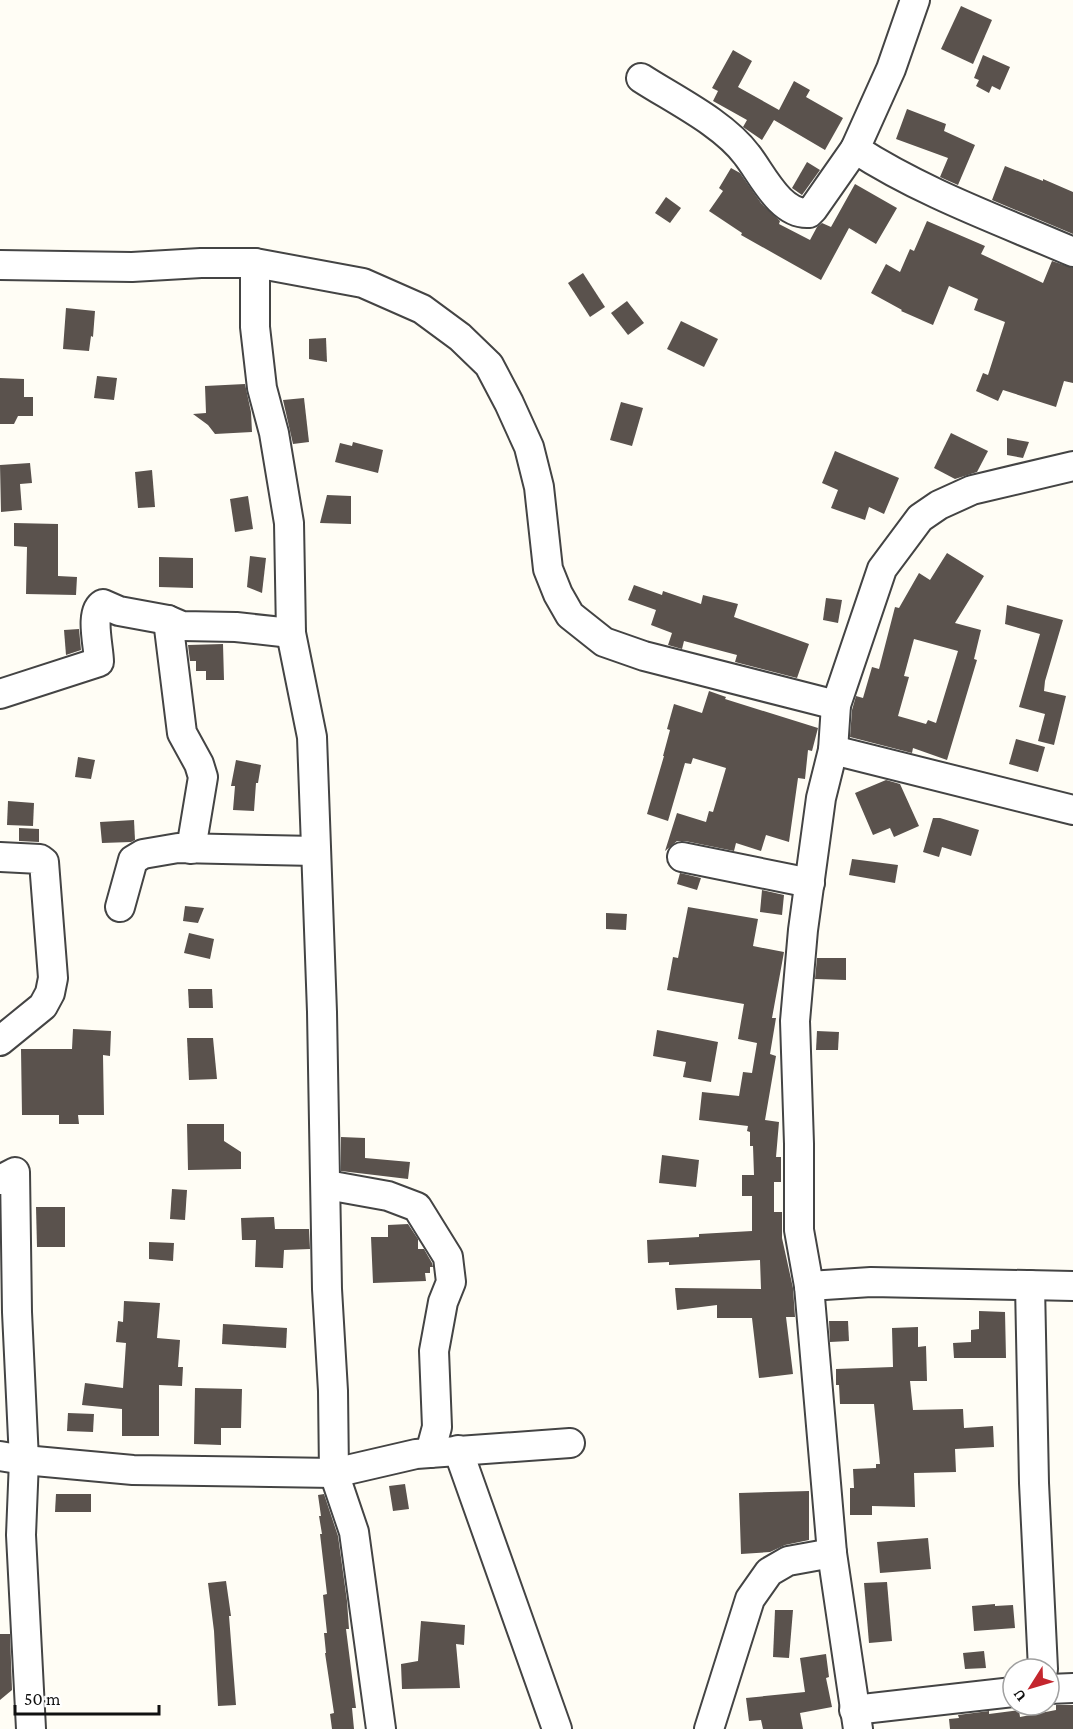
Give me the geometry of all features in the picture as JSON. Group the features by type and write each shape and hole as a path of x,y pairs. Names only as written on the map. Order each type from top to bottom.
{"street":[{"path":"641,78 708,120 732,138 747,154 777,197 802,213 809,213 855,149 891,69 915,0"},
{"path":"855,149 878,164 936,194 1073,252"},
{"path":"255,263 255,327 262,388 274,433 289,523 291,633 312,737 334,1473 354,1532 381,1729"},
{"path":"0,265 132,267 255,263 363,283 422,309 451,330 489,365 530,447 539,487 548,569 570,615 604,642 644,656 836,705"},
{"path":"1001,1694 856,1720 832,1553 809,1286 799,1230 795,1021 803,930 821,798 832,750 836,705 882,569 920,518 939,505 972,490 1073,466"},
{"path":"0,694 99,662 95,614 99,606 103,604 119,612 168,620 182,626 236,627 291,633"},
{"path":"168,620 182,733 199,764 203,777 191,849"},
{"path":"832,750 1073,810"},
{"path":"120,907 133,860 143,854 178,848 316,851"},
{"path":"0,857 40,859 44,862 53,978 50,993 43,1006 0,1041"},
{"path":"682,857 810,883"},
{"path":"0,1180 15,1173 17,1312 12,1458 21,1535 31,1729"},
{"path":"327,1185 388,1196 417,1207 448,1257 451,1282 443,1302 434,1351 437,1427 430,1453"},
{"path":"809,1286 871,1282 1073,1286"},
{"path":"1030,1285 1034,1483 1042,1657"},
{"path":"12,1458 133,1470 334,1473 416,1454 570,1443"},
{"path":"458,1450 557,1729"},
{"path":"709,1729 750,1599 769,1572 788,1561 832,1553"}],"building":[{"path":"961,6 992,20 973,64 941,49"},
{"path":"733,50 752,61 738,87 779,110 794,81 810,90 806,97 843,118 825,150 774,120 762,140 743,127 747,120 713,101 718,91 712,88"},
{"path":"983,55 1010,67 1000,90 992,86 989,93 976,86 979,80 974,78"},
{"path":"907,109 946,124 944,131 975,145 958,185 940,177 948,158 896,139"},
{"path":"807,162 820,170 802,195 792,188"},
{"path":"1005,166 1073,192 1073,234 992,200"},
{"path":"731,168 740,173 761,203 780,221 779,224 810,240 822,223 831,227 855,184 897,208 876,244 849,228 821,280 741,235 742,233 709,211 723,191 719,188"},
{"path":"666,197 681,208 670,223 655,213"},
{"path":"927,221 985,246 981,254 1043,283 1052,261 1073,268 1073,383 1064,381 1056,407 1003,390 998,401 976,391 983,373 988,375 1005,322 974,310 978,299 949,286 933,325 901,311 871,293 886,264 900,272 910,249 914,251"},
{"path":"583,273 605,307 590,317 568,283"},
{"path":"627,301 644,323 628,335 611,313"},
{"path":"66,308 95,311 93,337 91,336 89,351 63,349"},
{"path":"681,321 718,339 704,367 667,349"},
{"path":"326,338 327,362 309,359 309,339"},
{"path":"97,376 117,378 114,400 94,398"},
{"path":"0,378 24,379 24,397 33,397 33,416 18,416 14,424 0,424"},
{"path":"245,384 251,412 252,432 215,434 208,425 193,414 206,413 205,386"},
{"path":"304,398 309,442 293,444 283,400"},
{"path":"621,402 643,408 632,446 610,440"},
{"path":"951,433 988,451 977,472 955,479 934,468"},
{"path":"1007,438 1029,442 1023,458 1007,455"},
{"path":"353,442 383,450 378,473 335,462 340,443 352,446"},
{"path":"835,451 899,478 884,514 869,507 865,520 831,508 838,490 822,483"},
{"path":"30,463 32,483 20,484 22,510 1,512 0,465"},
{"path":"152,470 155,507 138,508 135,472"},
{"path":"327,495 351,496 351,524 320,523"},
{"path":"248,496 253,529 235,532 230,499"},
{"path":"14,523 58,524 58,576 77,577 76,595 26,594 27,547 14,546"},
{"path":"947,553 984,576 955,623 981,630 974,659 977,660 947,760 913,748 912,753 850,737 852,710 856,696 863,698 872,667 879,669 895,607 899,608 919,573 930,580","holes":["914,639 958,651 936,723 928,720 926,724 898,716 909,677 904,676"]},
{"path":"250,556 266,558 262,593 247,587"},
{"path":"159,557 193,558 193,588 159,587"},
{"path":"634,585 662,595 663,591 701,604 703,595 738,604 734,617 809,644 797,678 735,662 737,655 684,641 682,649 668,645 672,633 651,625 656,610 628,600"},
{"path":"826,598 842,600 838,623 823,620"},
{"path":"1007,605 1063,620 1044,691 1066,696 1054,745 1038,741 1045,714 1019,707 1040,634 1005,624"},
{"path":"79,629 81,650 66,655 64,630"},
{"path":"223,644 224,680 206,680 206,671 196,671 196,661 190,661 188,645"},
{"path":"709,691 726,697 725,699 818,728 812,751 808,750 805,779 798,778 789,842 766,835 761,851 736,843 734,851 677,841 665,851 677,813 706,822 709,811 713,812 726,768 693,758 691,764 685,763 668,821 647,814 664,756 670,730 667,729 674,704 702,713"},
{"path":"1016,739 1045,747 1038,772 1009,764"},
{"path":"78,757 95,760 91,779 75,777"},
{"path":"236,760 261,765 258,783 256,783 254,811 233,810 235,786 231,786"},
{"path":"886,780 900,784 919,826 894,837 890,828 873,835 855,793"},
{"path":"8,801 34,803 33,826 7,825"},
{"path":"933,818 979,830 971,856 942,847 939,857 923,852"},
{"path":"134,820 135,840 102,843 100,822"},
{"path":"19,828 39,829 39,842 19,841"},
{"path":"852,859 898,865 895,883 849,875"},
{"path":"680,873 701,878 697,890 677,884"},
{"path":"762,890 784,895 782,915 760,912"},
{"path":"185,906 204,908 198,923 183,921"},
{"path":"688,907 758,919 753,946 784,952 772,1018 776,1018 770,1054 776,1056 765,1120 779,1122 776,1157 781,1157 781,1182 774,1182 774,1212 782,1212 782,1238 793,1288 795,1317 786,1317 793,1374 759,1378 752,1318 717,1318 717,1305 677,1310 675,1288 761,1289 760,1260 669,1265 669,1262 648,1263 647,1240 752,1231 752,1196 742,1196 742,1175 754,1175 753,1146 750,1146 748,1126 699,1120 702,1092 739,1096 743,1072 752,1073 757,1043 738,1039 744,1004 667,990 673,957 678,958"},
{"path":"606,913 627,914 626,930 606,929"},
{"path":"189,933 214,939 210,959 184,953"},
{"path":"817,958 846,958 846,980 815,979"},
{"path":"188,989 212,989 213,1008 189,1008"},
{"path":"73,1029 111,1031 110,1056 103,1055 104,1115 78,1115 79,1124 59,1124 59,1115 22,1115 21,1049 72,1049"},
{"path":"657,1030 718,1042 711,1082 683,1077 686,1062 653,1056"},
{"path":"817,1031 839,1032 838,1050 816,1050"},
{"path":"187,1038 213,1038 217,1079 189,1080"},
{"path":"187,1124 224,1124 224,1141 241,1152 241,1169 188,1170"},
{"path":"341,1137 365,1138 365,1158 410,1162 408,1179 341,1171"},
{"path":"662,1155 699,1160 696,1187 659,1183"},
{"path":"172,1189 187,1190 185,1220 170,1219"},
{"path":"36,1207 65,1207 65,1247 37,1247"},
{"path":"274,1217 275,1229 309,1229 310,1249 284,1250 283,1268 255,1267 256,1240 242,1240 241,1218"},
{"path":"408,1224 418,1239 418,1249 424,1249 432,1263 430,1273 425,1273 426,1281 373,1283 371,1237 388,1237 388,1225"},
{"path":"149,1242 174,1243 173,1261 149,1259"},
{"path":"124,1301 160,1303 157,1338 180,1340 178,1367 183,1367 182,1386 159,1385 159,1436 122,1436 122,1409 82,1405 85,1383 123,1388 126,1343 116,1342 118,1321 123,1322"},
{"path":"979,1311 1005,1312 1006,1358 954,1358 953,1343 971,1342 971,1330 979,1329"},
{"path":"829,1321 848,1321 849,1341 830,1342"},
{"path":"223,1324 287,1328 286,1348 222,1344"},
{"path":"918,1327 918,1347 926,1346 927,1381 910,1381 913,1410 963,1409 964,1428 993,1426 994,1447 955,1449 956,1472 914,1473 915,1507 872,1506 872,1515 850,1515 850,1488 854,1488 853,1469 876,1468 876,1464 880,1464 874,1404 840,1404 839,1385 836,1385 836,1369 893,1367 892,1328"},
{"path":"195,1388 242,1389 241,1428 221,1428 221,1445 194,1444"},
{"path":"68,1413 94,1414 93,1432 67,1431"},
{"path":"405,1484 409,1509 393,1511 389,1486"},
{"path":"809,1491 809,1540 785,1545 770,1552 741,1554 739,1493"},
{"path":"56,1494 91,1494 91,1512 55,1512"},
{"path":"324,1494 338,1536 347,1601 349,1629 346,1629 356,1708 352,1708 354,1729 332,1729 330,1714 334,1713 325,1653 324,1633 327,1633 323,1595 327,1594 318,1495"},
{"path":"928,1538 931,1569 880,1573 877,1542"},
{"path":"226,1581 231,1616 229,1616 236,1705 218,1706 214,1631 208,1583"},
{"path":"887,1582 892,1641 869,1643 864,1583"},
{"path":"995,1604 995,1606 1013,1605 1015,1628 974,1631 972,1606"},
{"path":"775,1610 793,1610 789,1658 773,1657"},
{"path":"421,1621 465,1625 464,1645 456,1644 460,1688 402,1689 401,1664 418,1661"},
{"path":"0,1634 10,1634 12,1690 0,1700"},
{"path":"984,1651 986,1668 965,1669 963,1653"},
{"path":"826,1654 829,1677 826,1678 832,1707 800,1713 803,1729 763,1729 761,1720 749,1721 746,1698 805,1692 800,1658"},
{"path":"1061,1705 1073,1705 1073,1729 950,1729 949,1719 959,1718 958,1715 989,1711 989,1714 1001,1712 1001,1717 1061,1717"}]}
